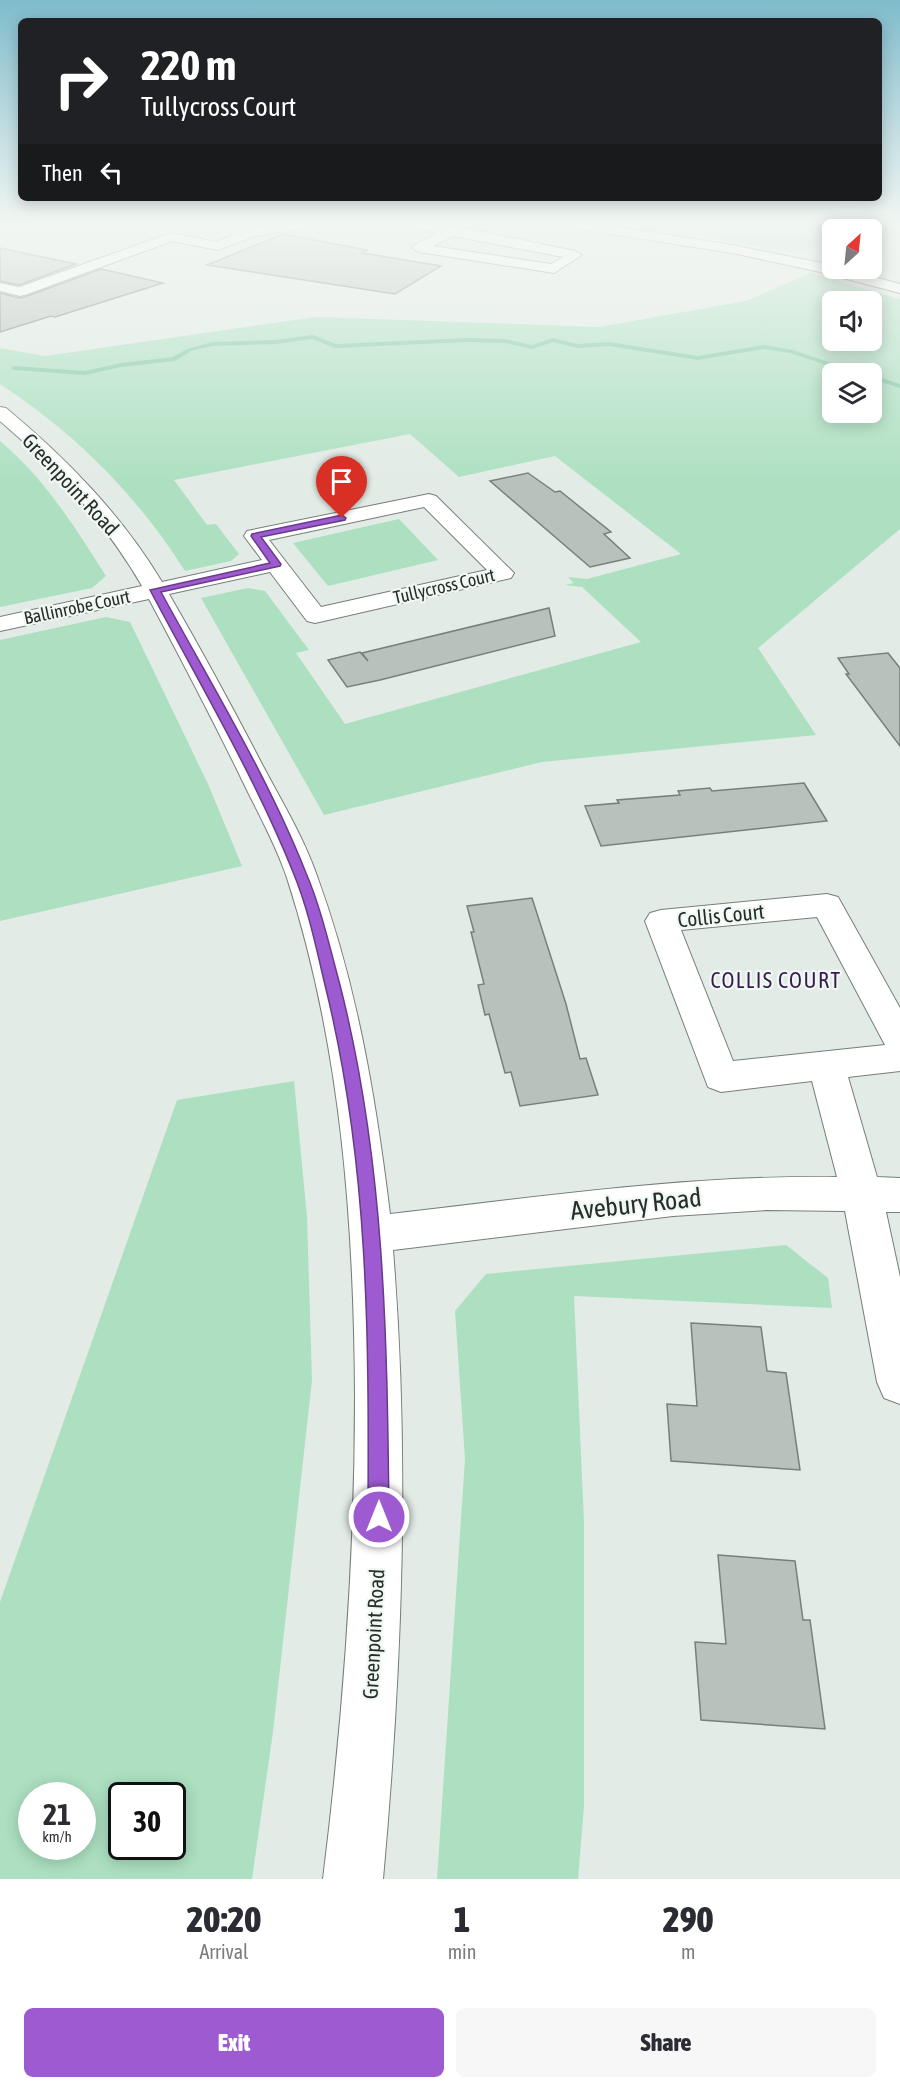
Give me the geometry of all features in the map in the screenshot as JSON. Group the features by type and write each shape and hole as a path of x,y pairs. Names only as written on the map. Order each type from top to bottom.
{"street":[{"name":"Greenpoint Road","path":"0,412 46,453 105,515 155,590 260,786 300,874 324,951 346,1038 361,1131 373,1234 378,1356 379,1517 366,1757 353,1879"},
{"name":"Tullycross Court","path":"429,500 503,573 315,616 276,564 255,536 429,500"},
{"path":"155,590 276,564"},
{"name":"Ballinrobe Court","path":"0,624 155,590"},
{"name":"Collis Court","path":"900,1040 827,904 661,921 721,1077 900,1057"},
{"path":"826,1066 881,1195 900,1382"},
{"name":"Avebury Road","path":"373,1234 673,1199 767,1193 881,1195"}],"green space":[{"path":"697,310 822,310 822,351 882,351 882,310 900,310 900,529 758,648 816,735 542,762 324,815 201,598 248,588 265,591 309,650 296,653 345,724 641,642 582,587 565,585 574,583 568,577 587,579 681,554 555,456 459,477 410,434 174,480 207,525 216,524 239,554 231,561 185,571 146,517 103,467 54,423 0,384 0,348 45,356 315,317 599,327"},
{"path":"0,441 45,487 106,576 92,588 0,607"},
{"path":"399,519 438,560 328,586 293,543"},
{"path":"106,617 130,622 208,784 242,866 0,921 0,640"},
{"path":"294,1081 307,1217 312,1380 273,1732 252,1879 0,1879 0,1602 177,1100"},
{"path":"786,1245 828,1278 832,1308 574,1296 584,1522 584,1806 578,1879 437,1879 465,1459 455,1311 486,1274"}],"building":[{"path":"0,310 78,310 55,317 51,316 0,332"},
{"path":"528,473 555,492 560,491 611,532 604,534 630,558 590,567 490,481"},
{"path":"549,608 555,636 380,680 347,687 328,660 360,652 368,661 362,653"},
{"path":"888,653 900,668 900,746 846,674 849,674 838,658"},
{"path":"804,783 827,821 601,846 585,806 619,803 617,800 680,795 678,791 710,788 712,791"},
{"path":"532,898 566,1004 580,1059 586,1058 598,1095 520,1106 511,1072 505,1073 489,1014 485,1015 478,985 484,984 467,906"},
{"path":"691,1323 761,1327 767,1371 786,1373 800,1470 671,1461 667,1404 697,1406"},
{"path":"718,1555 795,1561 803,1620 810,1620 825,1729 701,1720 695,1642 726,1644"}],"waterway":[{"path":"14,368 85,373 121,365 175,359 189,350 212,344 276,342 313,337 335,346 468,340 505,341 532,347 553,340 577,346 609,344 698,358 764,347 791,351 828,363"},
{"path":"882,380 900,386"}],"district":[{"name":"COLLIS COURT","path":"776,980"}],"route":[{"path":"342,518 255,536 276,564 155,590 260,786 300,874 324,951 346,1038 361,1131 373,1234 378,1356 379,1517"}]}
